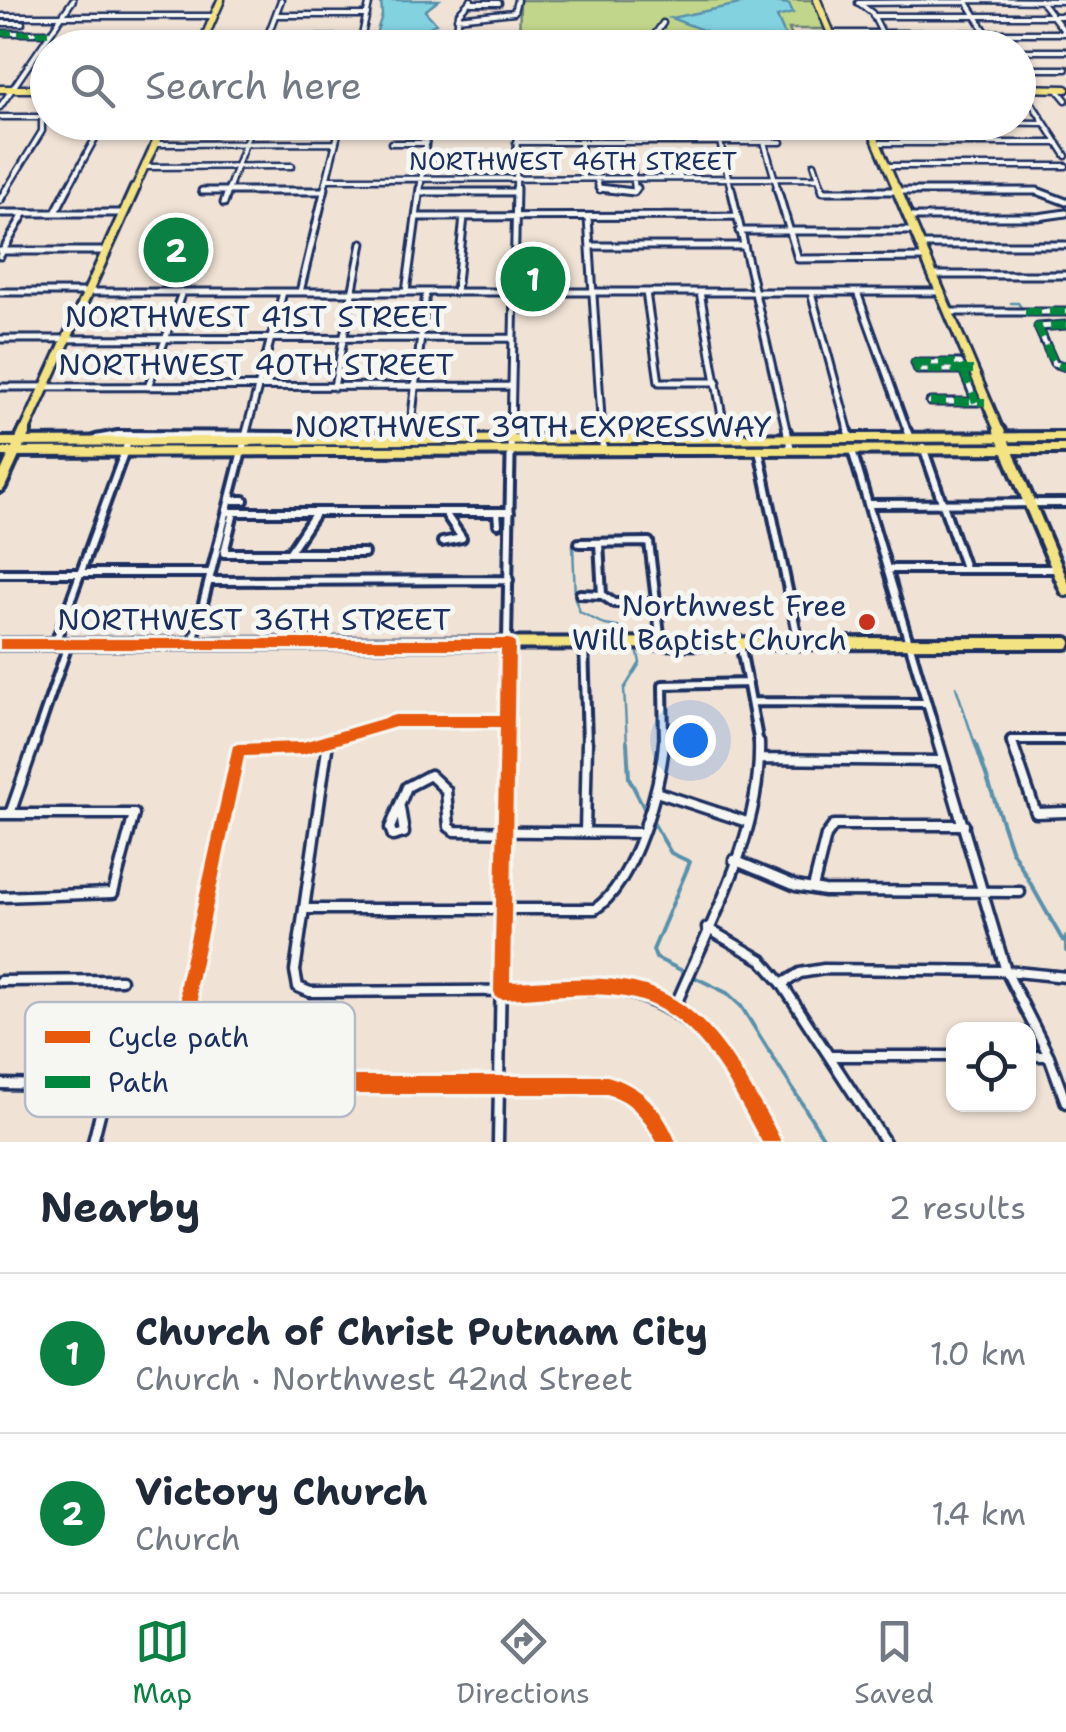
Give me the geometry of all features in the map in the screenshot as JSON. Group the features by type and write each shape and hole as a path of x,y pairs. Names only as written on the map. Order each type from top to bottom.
{"highway":[{"name":"NORTHWEST 39TH EXPRESSWAY","path":"603,446 726,438 790,444 1005,443 1066,438"},
{"name":"NORTHWEST 39TH EXPRESSWAY","path":"10,447 87,442 126,447"},
{"name":"NORTHWEST 39TH EXPRESSWAY","path":"10,447 489,442 511,447"},
{"name":"NORTHWEST 39TH EXPRESSWAY","path":"244,443 759,450 790,444"},
{"name":"NORTHWEST 39TH EXPRESSWAY","path":"1005,443 1066,450"}],"main road":[{"path":"208,30 221,0"},
{"path":"817,0 830,30"},
{"path":"1036,87 1062,88"},
{"path":"0,88 30,88"},
{"path":"0,472 157,140"},
{"path":"876,140 949,312 968,370 1005,443 1066,590"},
{"path":"0,486 10,447"},
{"name":"NORTHWEST 36TH STREET","path":"0,644 1066,643"}],"street":[{"path":"53,30 73,0"},
{"path":"270,30 281,0"},
{"path":"364,30 370,0"},
{"path":"457,18 516,12 517,0"},
{"path":"1040,0 1066,33"},
{"path":"857,2 1066,0"},
{"path":"456,30 457,18 471,1 499,2"},
{"path":"966,1 985,30"},
{"path":"857,2 873,16 880,30"},
{"path":"276,14 367,14"},
{"path":"0,16 214,16"},
{"path":"873,16 1066,16"},
{"path":"0,23 22,23 14,33"},
{"path":"658,30 663,23"},
{"path":"0,33 30,33"},
{"path":"1036,33 1066,33"},
{"path":"1036,51 1066,50"},
{"path":"0,107 30,62"},
{"path":"1036,69 1066,69"},
{"path":"1062,88 1066,100"},
{"path":"1036,110 1066,156"},
{"path":"0,117 30,117"},
{"path":"1036,123 1045,123"},
{"path":"0,200 37,140"},
{"path":"55,213 94,140"},
{"path":"224,203 247,140"},
{"path":"300,292 337,140"},
{"path":"406,292 426,140"},
{"path":"498,1142 516,142 781,142"},
{"path":"581,142 583,178"},
{"path":"720,142 790,444"},
{"path":"764,142 798,259 926,258"},
{"path":"391,143 426,143"},
{"path":"877,143 1061,144"},
{"path":"155,144 336,144"},
{"path":"814,164 822,191 1037,191 1066,202"},
{"path":"423,165 516,165"},
{"path":"596,178 597,189 604,192 635,191 632,165"},
{"path":"144,167 292,166"},
{"path":"678,166 680,178"},
{"path":"886,166 1066,166"},
{"name":"NORTHWEST 46TH STREET","path":"327,179 818,178"},
{"path":"202,191 324,191"},
{"path":"420,192 516,192"},
{"path":"0,213 123,214"},
{"path":"1,253 24,213"},
{"path":"908,217 1038,217 1066,213"},
{"path":"416,217 736,216"},
{"path":"456,292 464,217"},
{"path":"588,218 603,446"},
{"path":"739,231 914,231"},
{"path":"334,386 362,244"},
{"path":"920,245 1066,245"},
{"path":"590,246 743,246"},
{"path":"1,253 106,251"},
{"path":"933,275 1066,275"},
{"path":"0,292 940,292"},
{"path":"148,387 182,292"},
{"path":"192,644 220,553 283,292"},
{"path":"410,434 426,292"},
{"path":"646,292 659,382 716,382"},
{"path":"700,292 726,438"},
{"path":"811,292 925,703 1006,970 1049,1056 1066,1103"},
{"path":"856,292 943,504 965,568"},
{"path":"949,312 1061,313 1065,325 1038,327 1054,363 1066,367"},
{"name":"NORTHWEST 41ST STREET","path":"0,338 512,338"},
{"path":"960,362 968,370 918,370 915,363 960,362"},
{"name":"NORTHWEST 40TH STREET","path":"0,387 512,386"},
{"path":"930,402 982,402"},
{"name":"NORTHWEST 39TH EXPRESSWAY","path":"87,442 118,435 244,443 410,434 461,435 489,442"},
{"path":"10,814 80,573 126,447"},
{"path":"759,450 799,643"},
{"path":"230,500 244,500"},
{"path":"869,504 1066,503"},
{"path":"230,512 510,512"},
{"path":"497,512 498,524"},
{"path":"288,553 316,514"},
{"path":"442,542 462,538 447,515"},
{"path":"579,542 650,542 661,644"},
{"path":"599,543 602,594"},
{"path":"220,553 364,553"},
{"path":"888,569 1058,569"},
{"path":"0,573 509,580"},
{"path":"580,594 602,594 614,603 657,602"},
{"path":"674,1010 747,822 758,759 740,643"},
{"path":"584,644 585,832"},
{"path":"304,908 595,909 605,904 658,793 667,731 662,685 748,683"},
{"path":"752,702 925,703"},
{"path":"187,1002 238,750 283,750 328,742 395,721 505,721"},
{"path":"1066,740 1011,740 1036,813 1066,812"},
{"path":"328,742 295,971 298,987 310,992 634,991 674,1010 697,1027 715,1049 772,1142"},
{"path":"758,759 942,762"},
{"path":"400,808 407,787 430,775 437,777 448,791 449,828 455,832 642,833"},
{"path":"658,793 747,822"},
{"path":"0,814 134,814 113,893 0,897"},
{"path":"812,889 822,850 834,825 964,825"},
{"path":"734,860 812,889 1020,892"},
{"path":"707,928 762,960 782,984 884,1142"},
{"path":"782,984 800,973 824,969 1006,970 1066,977"},
{"path":"0,981 121,980"},
{"path":"829,1056 946,1056"},
{"path":"1036,1056 1049,1056"},
{"path":"0,1084 25,1084"},
{"path":"355,1085 626,1088 640,1100 667,1142"},
{"path":"94,1142 100,1117"}],"green space":[{"path":"520,0 813,0 826,29 789,30 519,30"}],"water":[{"path":"381,0 439,0 425,11 436,23 426,30 377,30"},
{"path":"759,0 789,4 793,13 777,17 783,30 703,30 671,18"}],"waterway":[{"path":"1011,303 1018,303 1023,310"},
{"path":"573,544 575,599 580,612 605,625 624,628 632,639"},
{"path":"627,744 624,689 640,663 637,648"},
{"path":"956,687 975,744"},
{"path":"627,742 629,778 646,812"},
{"path":"975,742 1011,849 1063,941"},
{"path":"651,819 671,853 690,862 653,950 656,958 685,972"},
{"path":"1066,937 1066,951"},
{"path":"692,976 727,993 741,1006 826,1142"}],"marked path":[{"path":"0,33 30,33"},
{"path":"1025,312 1066,312"},
{"path":"1066,325 1038,327 1054,363 1066,367"},
{"path":"973,370 918,370 915,363 960,363 976,402"},
{"path":"930,402 985,402"}],"cycle path":[{"path":"0,644 508,644 502,991 602,987 660,999 681,1012 717,1051 772,1142"},
{"path":"190,1002 188,985 238,750 303,748 395,721 505,721"},
{"path":"355,1085 607,1085 637,1098 667,1142"}],"place":[{"name":"Victory Church","path":"176,250"},
{"name":"Church of Christ Putnam City","path":"533,279"},
{"name":"Northwest Free Will Baptist Church","path":"867,622"}]}
